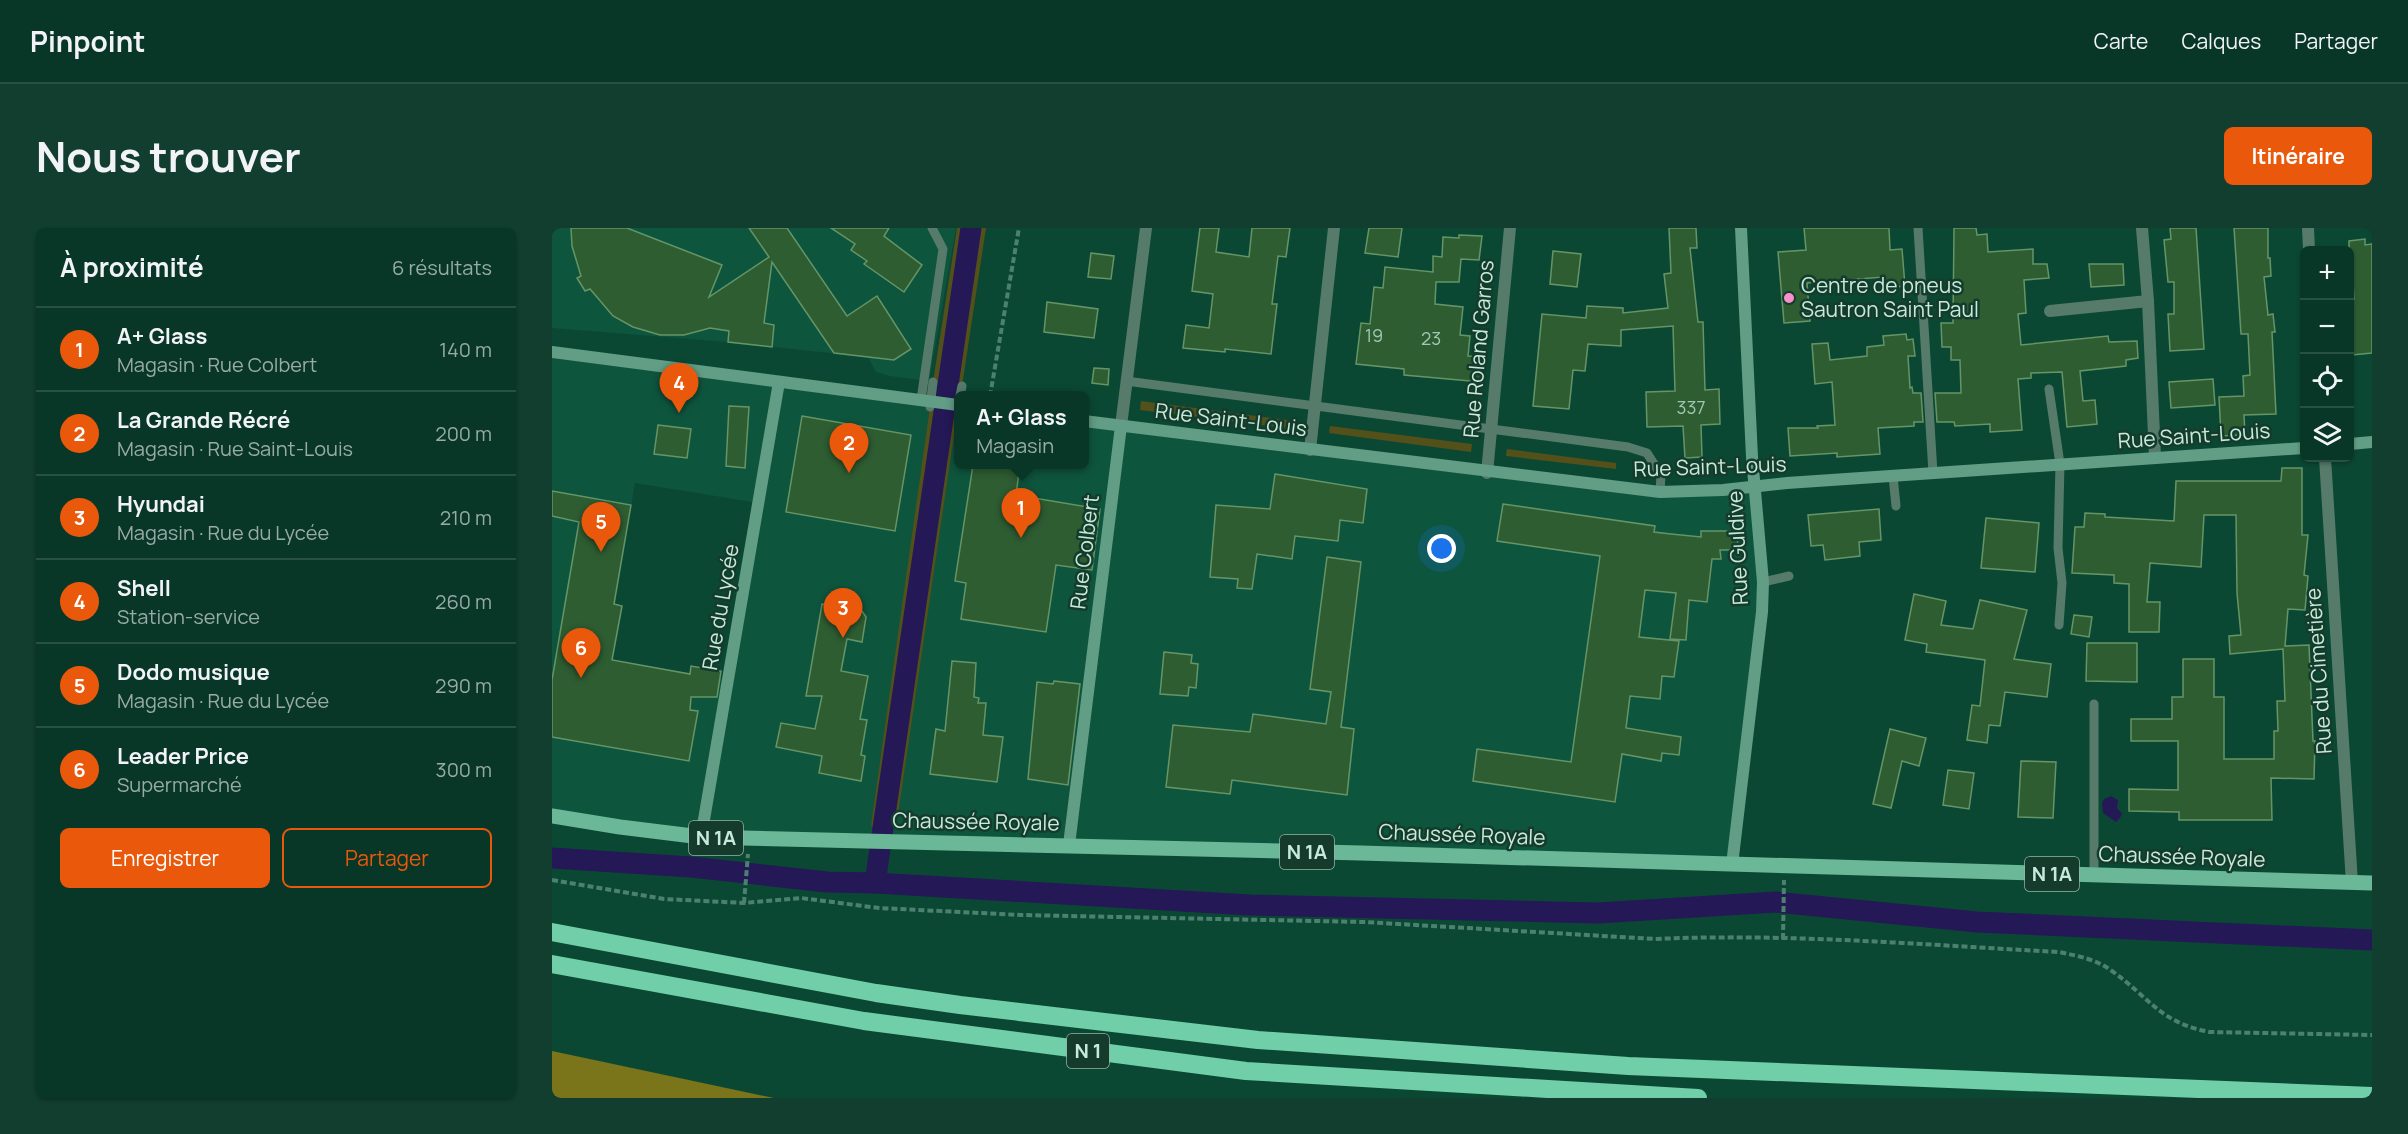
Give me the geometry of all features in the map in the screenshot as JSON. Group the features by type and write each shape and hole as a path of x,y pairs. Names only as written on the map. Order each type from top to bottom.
{"highway":[{"name":"N 1","path":"552,932 876,993 1258,1040 1628,1066 2372,1096"},
{"name":"N 1","path":"552,964 864,1021 1234,1069 1698,1098"}],"main road":[{"name":"Chaussée Royale","path":"552,816 701,837 1069,845 2372,883"}],"street":[{"name":"Rue Colbert","path":"1069,845 1146,228"},
{"path":"1310,450 1335,228"},
{"name":"Rue Roland Garros","path":"1487,473 1510,228"},
{"name":"Rue Guldive","path":"1732,865 1762,612 1763,582 1755,487 1741,228"},
{"path":"2142,228 2148,301 2155,458"},
{"path":"2308,228 2309,246"},
{"path":"2050,311 2148,301"},
{"path":"552,352 954,408"},
{"name":"Rue du Lycée","path":"701,837 779,382"},
{"name":"Rue Saint-Louis","path":"1089,423 1487,473 1660,492 2300,448"},
{"path":"2354,444 2372,442"},
{"name":"Rue du Cimetière","path":"2325,462 2352,883"}],"lane":[{"path":"927,403 943,249 932,228"},
{"path":"1918,228 1933,473"},
{"path":"1126,381 1628,447 1647,453 1661,475 1660,492"},
{"path":"927,403 933,382"},
{"path":"2049,389 2060,464 2058,548 2062,584 2059,625"},
{"path":"1893,476 1896,506"},
{"path":"1763,582 1790,576"},
{"path":"2094,704 2094,876"}],"path":[{"path":"991,391 1019,228"},
{"path":"744,903 748,862"},
{"path":"552,880 664,899 744,903 801,898 879,908 1021,915 1364,922 1655,939 1702,937 1783,939 2060,952 2089,958 2111,970 2171,1020 2190,1028 2210,1032 2372,1035"},
{"path":"1783,939 1784,882"}],"shaded area":[{"path":"552,228 956,228 929,381 876,372 868,357 728,342 552,328"},
{"path":"957,228 986,228 962,386 933,382"},
{"path":"552,352 954,404 954,469 1089,469 1089,422 1643,492 1755,487 1763,582 1732,865 701,837 552,816","holes":["635,483 759,503 728,680 612,660 622,606 614,604"]},
{"path":"1141,401 1295,421 1294,429 1140,410"},
{"path":"930,407 942,422 954,416 954,435 896,828 871,826"},
{"path":"1330,426 1472,444 1471,452 1329,433"},
{"path":"1507,449 1616,463 1616,469 1506,456"},
{"path":"2111,796 2118,800 2117,808 2122,814 2116,822 2103,813 2102,803 2104,799"},
{"path":"552,1051 774,1098 552,1098"}],"building":[{"path":"571,228 627,228 722,265 709,297 769,257 749,228 787,228 847,316 877,296 911,349 894,360 834,353 772,262 764,323 774,325 772,347 728,342 729,331 710,328 684,335 660,335 633,327 613,316 590,289 585,291 577,278 581,276 572,246"},
{"path":"831,228 889,228 884,236 922,265 904,292 864,264 867,261 851,250 855,244"},
{"path":"1200,228 1219,228 1216,252 1249,257 1252,228 1290,228 1286,257 1278,256 1272,304 1277,304 1271,354 1225,349 1225,352 1183,348 1186,325 1209,328 1213,294 1192,291"},
{"path":"1369,228 1402,228 1398,257 1365,253"},
{"path":"1669,228 1696,228 1697,248 1690,248 1698,322 1703,322 1705,390 1719,389 1720,424 1701,425 1702,457 1685,458 1683,426 1647,427 1646,392 1675,391 1673,326 1621,330 1621,346 1588,344 1585,371 1573,370 1569,409 1533,406 1542,314 1586,318 1587,306 1623,308 1623,313 1668,308 1664,274 1671,273"},
{"path":"1804,228 1889,228 1890,250 1902,249 1905,286 1885,288 1884,277 1807,283 1810,321 1784,323 1778,252 1806,250"},
{"path":"1954,228 1976,228 1977,235 1987,234 1988,252 2033,249 2033,264 2047,264 2049,278 2024,280 2026,313 2018,314 2021,345 2108,336 2109,342 2137,341 2138,358 2126,360 2126,366 2080,371 2083,401 2095,400 2097,424 2067,427 2062,372 2031,373 2031,378 2018,379 2022,430 1990,432 1990,424 1955,426 1954,422 1937,422 1935,393 1961,393 1960,360 1951,360 1951,347 1942,347 1941,323 1953,323"},
{"path":"2170,228 2196,228 2204,349 2170,351 2168,314 2174,314 2174,282 2168,282 2164,240 2171,239"},
{"path":"2234,228 2268,228 2268,258 2270,258 2271,276 2264,277 2268,315 2273,314 2275,332 2272,332 2276,414 2244,415 2245,435 2221,436 2219,397 2244,396 2243,376 2250,375 2248,334 2241,334"},
{"path":"1459,235 1482,236 1479,260 1461,259 1459,282 1436,282 1435,304 1463,307 1460,335 1470,336 1468,356 1483,357 1481,382 1404,375 1404,369 1356,364 1361,323 1370,324 1374,287 1383,288 1385,267 1433,272 1433,256 1442,257 1443,237 1459,238"},
{"path":"2365,239 2365,245 2372,244 2372,353 2354,355 2354,246 2349,246 2349,241"},
{"path":"1553,251 1581,254 1577,287 1550,284"},
{"path":"1091,253 1114,256 1111,279 1088,277"},
{"path":"2089,264 2123,264 2124,285 2091,287"},
{"path":"1047,302 1098,309 1094,338 1044,332"},
{"path":"1906,334 1907,340 1913,339 1915,356 1908,356 1910,388 1912,387 1913,393 1921,393 1923,422 1914,422 1914,426 1878,428 1880,454 1837,457 1837,453 1790,456 1788,428 1818,428 1817,426 1835,425 1832,382 1815,384 1812,344 1828,343 1830,360 1867,356 1867,347 1884,345 1883,336"},
{"path":"1094,368 1109,369 1108,385 1092,383"},
{"path":"2213,379 2215,405 2171,408 2169,382"},
{"path":"729,406 749,407 745,468 726,466"},
{"path":"802,416 911,435 895,531 786,512"},
{"path":"658,425 691,429 687,458 654,454"},
{"path":"2282,468 2302,468 2302,535 2308,535 2304,575 2308,576 2305,610 2288,609 2285,646 2309,645 2313,741 2315,741 2314,779 2271,778 2272,820 2179,820 2179,812 2129,811 2129,789 2178,790 2178,741 2131,741 2131,719 2172,719 2172,697 2183,697 2183,659 2214,659 2214,697 2224,697 2224,759 2274,759 2274,731 2278,731 2277,701 2285,701 2283,649 2230,654 2229,636 2241,635 2237,593 2236,515 2204,515 2201,567 2150,563 2147,602 2160,602 2159,632 2129,632 2129,584 2114,583 2114,575 2072,573 2075,527 2084,527 2085,513 2105,514 2105,517 2174,521 2176,481 2281,481"},
{"path":"972,469 1019,469 1016,495 1100,509 1092,570 1056,565 1046,632 961,619 966,583 955,581"},
{"path":"1275,474 1367,489 1363,523 1340,520 1338,541 1295,536 1292,559 1257,554 1252,589 1237,588 1238,579 1210,577 1216,505 1270,509"},
{"path":"552,491 631,505 614,604 622,606 612,660 690,674 691,666 721,671 717,697 691,697 690,710 698,711 689,761 552,737 552,680 579,522 552,516"},
{"path":"1503,504 1655,526 1654,532 1671,534 1701,537 1701,531 1737,531 1738,550 1720,550 1721,559 1712,559 1707,602 1689,600 1686,640 1670,639 1676,593 1645,590 1639,637 1679,641 1674,677 1662,676 1660,699 1630,696 1626,728 1681,737 1679,755 1662,753 1661,761 1622,754 1615,802 1473,781 1477,749 1571,762 1600,556 1497,541"},
{"path":"1879,509 1881,540 1859,542 1860,556 1825,560 1823,545 1811,546 1808,515"},
{"path":"1986,518 2039,523 2035,572 1981,568"},
{"path":"1327,557 1361,562 1341,727 1354,729 1347,795 1232,780 1230,794 1166,787 1173,725 1250,732 1253,714 1326,724 1331,692 1310,689"},
{"path":"1914,594 1946,601 1941,625 1973,629 1980,600 2027,610 2014,659 2051,664 2047,697 2005,692 2000,726 1989,725 1987,743 1967,740 1972,705 1980,706 1985,660 1926,652 1927,644 1905,640"},
{"path":"822,604 862,611 866,617 862,642 847,639 841,671 868,676 860,719 867,720 861,755 865,756 861,781 819,773 822,756 776,747 781,723 815,729 822,696 806,696"},
{"path":"2074,615 2092,617 2089,637 2071,634"},
{"path":"2087,643 2137,643 2137,682 2086,681"},
{"path":"1164,652 1192,655 1191,663 1198,664 1196,688 1189,687 1188,696 1160,694"},
{"path":"952,661 976,663 974,697 979,698 978,703 986,703 983,735 1003,737 997,782 930,774 936,729 945,731"},
{"path":"1054,681 1080,684 1068,785 1028,779 1037,682 1053,684"},
{"path":"1890,729 1926,738 1919,766 1902,761 1891,808 1873,804"},
{"path":"2021,761 2056,762 2053,818 2018,817"},
{"path":"1948,770 1974,773 1969,809 1943,805"}],"waterway":[{"path":"875,883 971,228"},
{"path":"552,858 691,867 827,882 1250,905 1598,913 1776,902 1977,922 2372,940"}],"place":[{"name":"Centre de pneus Sautron Saint Paul","path":"1789,298"},
{"name":"Shell","path":"679,413"},
{"name":"La Grande Récré","path":"849,473"},
{"name":"A+ Glass","path":"1021,538"},
{"name":"Dodo musique","path":"601,552"},
{"name":"Hyundai","path":"843,638"},
{"name":"Leader Price","path":"581,678"}]}
